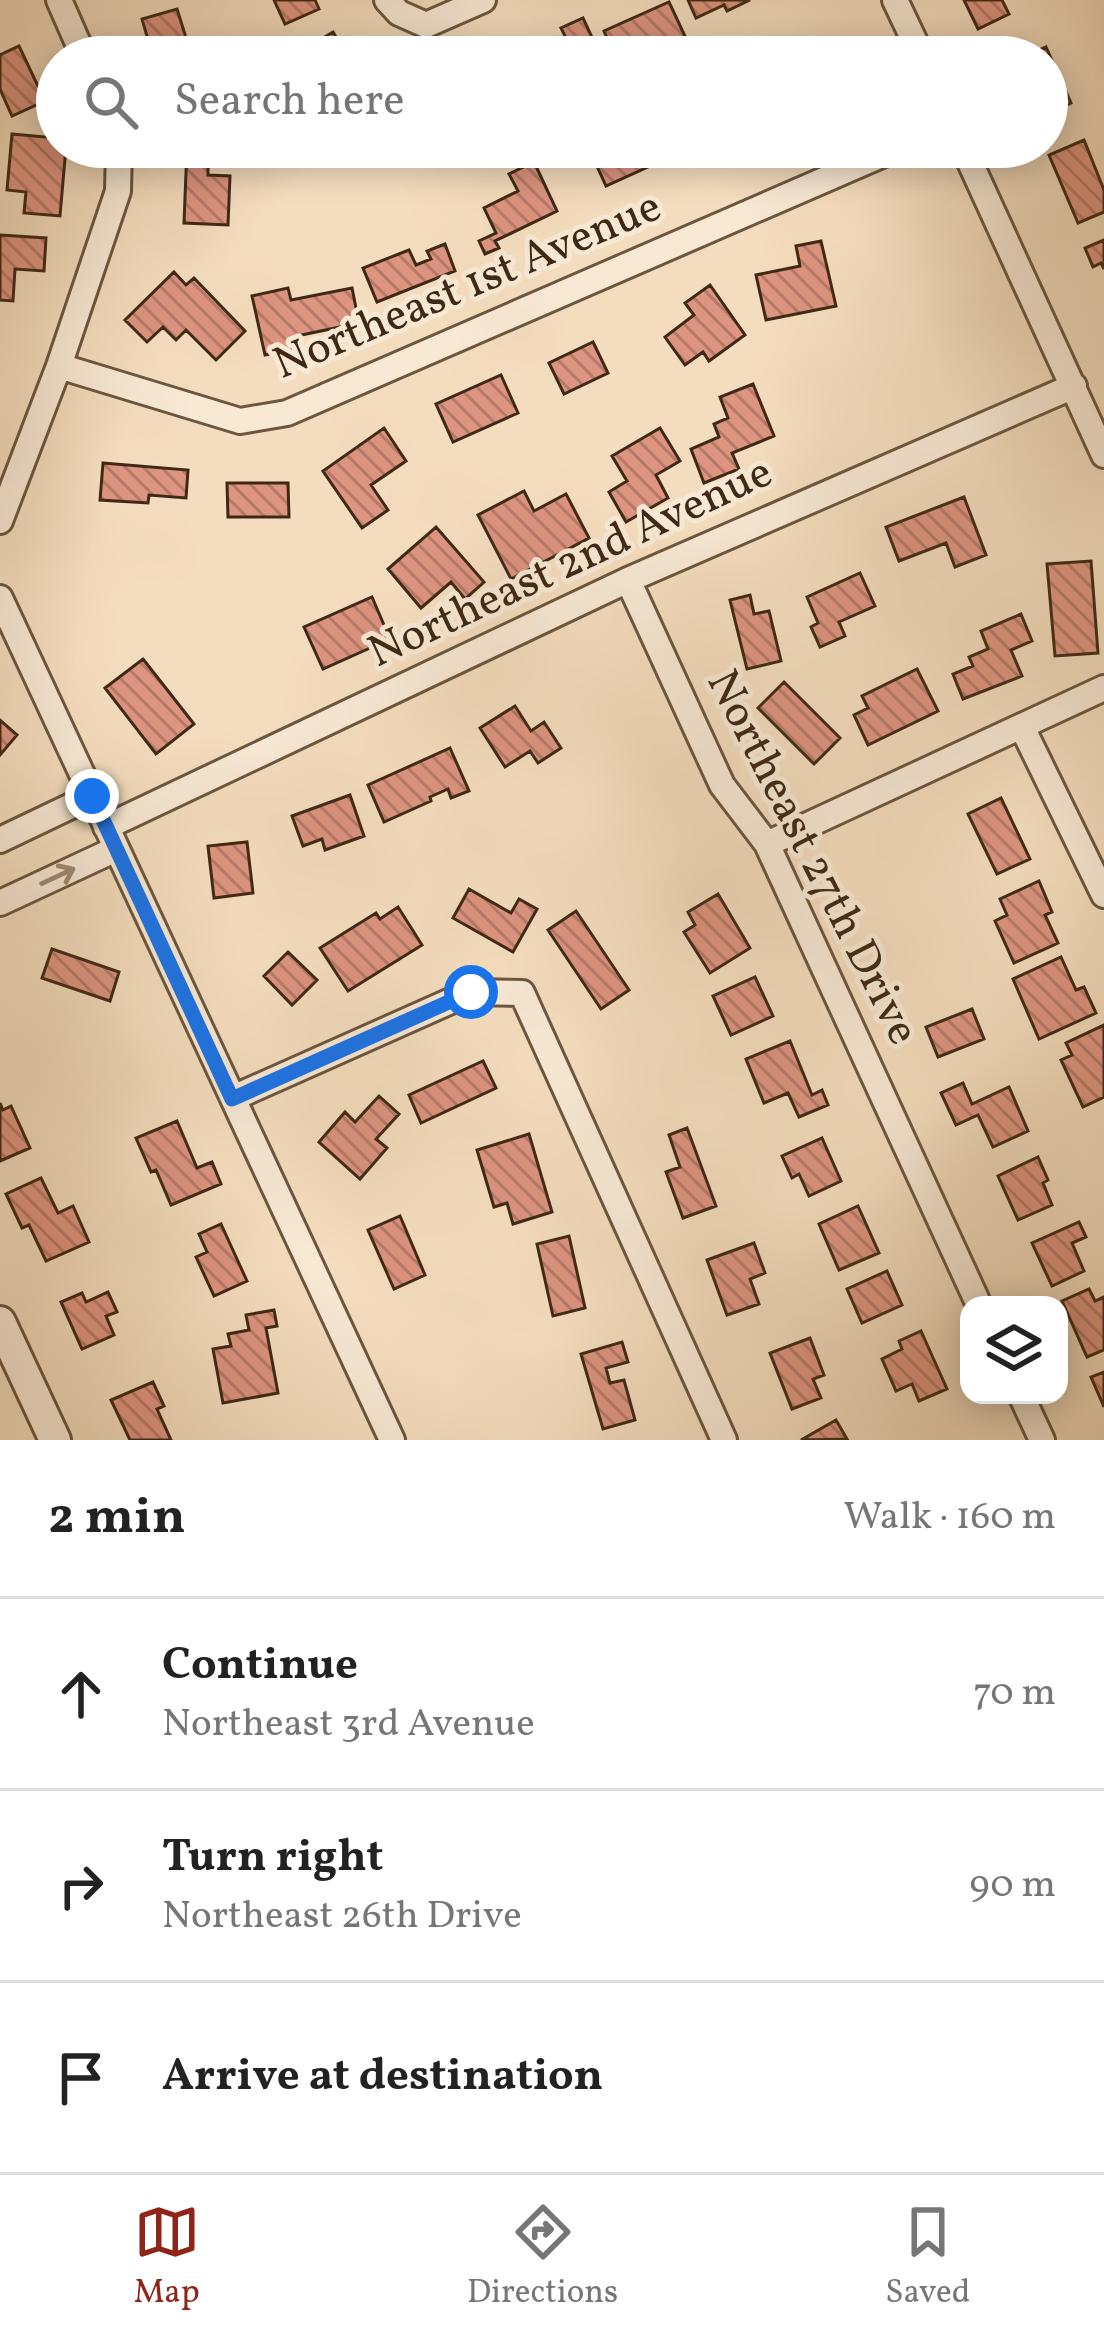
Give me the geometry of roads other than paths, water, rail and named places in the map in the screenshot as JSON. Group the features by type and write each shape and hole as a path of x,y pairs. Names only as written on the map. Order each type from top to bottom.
{"street":[{"path":"59,0 75,36"},
{"path":"387,0 399,13 426,25 483,0"},
{"path":"896,0 912,36"},
{"path":"0,520 59,367 118,191 119,168"},
{"name":"Northeast 1st Avenue","path":"59,367 240,421 287,413 852,168"},
{"path":"973,168 1104,455"},
{"name":"Northeast 2nd Avenue","path":"0,903 111,838 628,580 1075,386"},
{"name":"Northeast 27th Drive","path":"628,580 722,785 767,844 976,1296"},
{"path":"0,598 392,1440"},
{"path":"767,844 1104,688"},
{"path":"1022,727 1103,890"},
{"path":"0,840 92,796"},
{"path":"232,1099 471,992 522,993 724,1440"},
{"path":"0,1322 55,1440"},
{"path":"1025,1404 1042,1440"}]}
